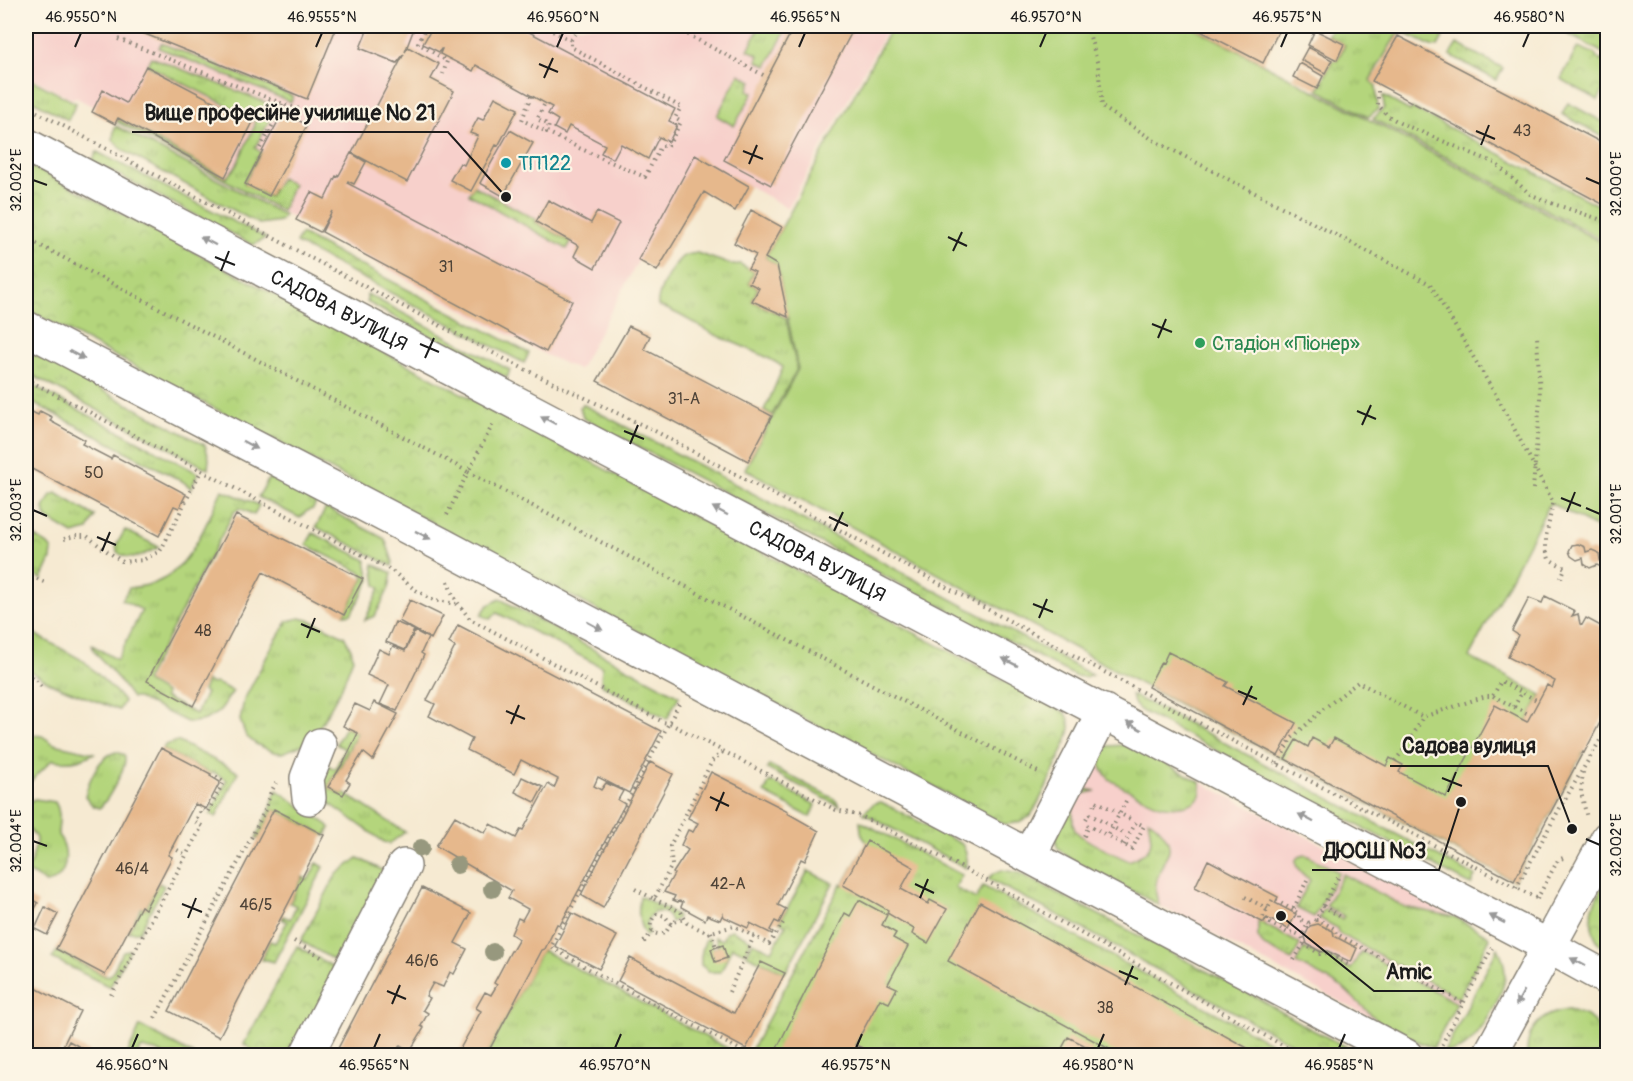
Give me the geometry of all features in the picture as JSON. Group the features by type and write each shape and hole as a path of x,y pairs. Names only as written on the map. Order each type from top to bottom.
{"street":[{"name":"САДОВА ВУЛИЦЯ","path":"26,145 1608,978"},
{"path":"26,328 442,545 1406,1056"},
{"path":"1029,856 1104,711"},
{"path":"309,798 307,778 320,745"},
{"path":"1489,1056 1566,914 1598,829"},
{"path":"306,1056 404,866"}],"path":[{"path":"427,26 418,43 447,61 443,74"},
{"path":"542,26 571,40"},
{"path":"531,96 522,120 645,177 661,146 669,146 681,122 675,118 681,107 571,46 571,40 579,26"},
{"path":"672,26 768,77"},
{"path":"1087,26 1098,65 1102,107 1155,141 1430,284 1500,402 1553,502 1546,549 1549,559 1565,568 1560,581"},
{"path":"118,39 284,104 320,115"},
{"path":"1378,91 1378,105 1388,116 1495,162 1530,194 1608,222"},
{"path":"545,103 537,119 549,125 548,132"},
{"path":"260,148 284,104"},
{"path":"26,106 522,368 655,431 1278,764 1566,914"},
{"path":"26,238 1040,773 1074,769"},
{"path":"1533,489 1540,398 1537,335"},
{"path":"445,518 522,368"},
{"path":"26,379 392,570 414,589 433,600 457,604 470,619 663,722 669,723 836,810 861,816 978,876 1302,1056"},
{"path":"64,539 87,536 123,562 142,560 162,548 201,471"},
{"path":"26,574 46,583"},
{"path":"26,591 33,578"},
{"path":"26,674 43,689"},
{"path":"1493,696 1501,681 1538,701"},
{"path":"1278,764 1291,739 1322,710 1358,682 1423,717"},
{"path":"1514,707 1522,692"},
{"path":"1395,761 1408,744 1423,717 1486,696 1493,696 1530,715"},
{"path":"681,700 551,947 744,1052"},
{"path":"1516,888 1608,727"},
{"path":"654,899 672,865 670,846 712,761 724,751"},
{"path":"1583,769 1581,792 1598,829"},
{"path":"111,994 202,826 195,822 198,816 202,809 208,812 224,782 215,776 214,779"},
{"path":"155,1018 249,842 280,777"},
{"path":"1108,836 1127,799"},
{"path":"1094,806 1096,801 1131,819"},
{"path":"1086,819 1089,814 1123,832"},
{"path":"1084,836 1088,825 1124,845 1132,849 1144,826 1136,822 1124,845"},
{"path":"172,847 186,855"},
{"path":"1538,899 1558,860 1569,856"},
{"path":"1316,920 1340,874"},
{"path":"1293,910 1307,880"},
{"path":"635,889 681,912 687,923 708,933 734,926 769,944 783,923"},
{"path":"1439,1050 1522,891"},
{"path":"1245,897 1268,909"},
{"path":"1302,936 1293,932 1288,933 1263,919 1273,899 1299,914 1299,919 1308,923 1319,920 1335,928 1337,934 1464,1003"},
{"path":"1323,906 1341,917"},
{"path":"671,924 665,916 657,914 650,924 653,931 662,934 671,924 685,919"},
{"path":"1308,923 1302,936 1305,946 1320,954 1327,953 1350,966"},
{"path":"644,942 653,931"},
{"path":"711,932 716,947"},
{"path":"729,992 754,936"},
{"path":"1294,960 1304,943"}],"shaded area":[{"path":"26,26 889,26 788,208 695,156 579,370 546,355 116,122 115,124 92,112 94,107 75,97 72,99 26,75","holes":["351,153 366,162 354,184 339,177"]},
{"path":"1125,745 1143,751 1319,843 1487,935 1490,938 1433,1048 1407,1037 1069,858 1057,847 1056,837 1093,757 1108,746"}],"green space":[{"path":"760,26 788,26 767,66 757,61 759,55 748,50"},
{"name":"Стадіон «Піонер»","path":"892,26 1191,26 1607,245 1607,533 1550,503 1469,657 1541,695 1527,722 1583,752 1514,881 1124,675 745,469 798,369 777,265 765,258"},
{"path":"1334,26 1422,26 1443,37 1438,46 1433,47 1403,32 1401,35 1397,34 1370,80 1376,86 1378,109 1368,117 1318,90 1333,60 1337,61 1345,45 1327,35"},
{"path":"1553,26 1607,26 1607,55"},
{"path":"161,43 293,96 291,102 159,48"},
{"path":"1457,44 1503,68 1496,80 1450,55"},
{"path":"1578,47 1595,54 1600,60 1607,60 1607,84 1598,100 1561,79"},
{"path":"151,57 277,107 255,148 261,152 244,183 269,197 281,178 293,184 282,211 117,122 118,119 226,178 236,166 255,125 254,119 147,65"},
{"path":"739,74 752,81 748,90 753,93 734,126 717,116"},
{"path":"26,77 76,103 68,120 26,97"},
{"path":"1383,96 1410,111 1412,108 1607,210 1607,242 1373,119 1384,108"},
{"path":"1568,103 1607,124 1607,139 1562,114"},
{"path":"116,126 284,215 280,221 259,224 124,151 113,140"},
{"path":"97,152 266,238 253,245 92,161"},
{"path":"26,163 1066,713 1070,726 1069,733 1034,810 1024,820 1004,824 26,309"},
{"path":"474,186 537,220 535,222 571,242 567,249 469,194"},
{"path":"301,234 529,353 524,363 296,243"},
{"path":"697,253 732,265 740,264 754,272 749,283 758,288 752,301 786,318 797,369 772,415 764,410 783,367 767,357 716,335 673,311 658,306 662,287 678,261 684,256"},
{"path":"367,294 510,370 507,378 367,302"},
{"path":"26,350 205,445 209,458 208,469 26,372"},
{"path":"26,382 198,473 191,488 182,481 26,399"},
{"path":"582,404 1092,675 1075,676 583,418 580,407"},
{"path":"269,478 316,503 313,509 300,518 258,497"},
{"path":"222,490 259,505 254,515 240,508 234,512 145,681 165,693 165,698 196,714 206,693 203,691 207,681 233,691 219,712 205,720 187,722 138,698 132,698 94,651 92,645 117,660 142,610 122,600 129,588 157,582 179,566 197,542"},
{"path":"56,493 95,516 88,530 73,534 46,518 44,508 51,495"},
{"path":"326,508 385,539 393,562 392,566 316,527"},
{"path":"125,530 159,547 133,557 117,552 116,546"},
{"path":"26,531 52,550 51,559 42,579 26,570"},
{"path":"313,533 366,560 370,580 351,614 344,615 364,578 362,573 306,545"},
{"path":"373,564 392,573 389,588 375,616 365,620 380,588 376,585"},
{"path":"500,599 679,696 667,719 601,684 602,667 497,613 490,619 481,615 488,605"},
{"path":"300,618 344,636 353,658 341,689 315,735 302,745 282,753 274,752 256,744 246,736 240,720 244,700 274,643 288,621"},
{"path":"31,632 84,661 124,701 119,710 52,684 26,669 26,640"},
{"path":"1131,695 1475,876 1471,885 1141,711 1135,705"},
{"path":"345,727 357,733 328,787 342,795 344,793 405,832 389,844 322,798 325,764 335,769 345,749 336,744"},
{"path":"28,736 42,736 54,744 94,753 74,761 52,760 26,786 26,741"},
{"path":"177,741 238,772 216,817 210,814 227,780 163,749 165,745"},
{"path":"1125,745 1143,751 1200,782 1199,797 1184,806 1160,805 1109,779 1101,767 1102,756 1108,746"},
{"path":"116,752 125,756 122,771 102,805 99,808 93,806 85,796 89,783 99,764"},
{"path":"769,765 833,798 839,806 767,769"},
{"path":"770,781 816,805 810,817 764,793"},
{"path":"1086,789 1096,791 1082,794 1074,802 1073,824 1078,834 1091,842 1129,861 1144,853 1150,845 1148,819 1165,836 1169,852 1156,882 1159,905 1069,858 1057,847 1056,837 1072,795"},
{"path":"277,790 328,825 330,828 326,836 274,809 259,838 256,839"},
{"path":"35,799 55,802 59,814 58,835 64,846 66,858 60,876 46,883 28,872 36,839 25,823 24,815 28,803"},
{"path":"881,802 962,844 966,853 966,868 863,813 875,803"},
{"path":"860,821 962,875 955,888 976,899 983,886 1293,1055 748,1056 841,884 843,885 867,842 862,835"},
{"path":"1306,855 1339,872 1314,917 1296,908 1310,880 1295,863 1296,859"},
{"path":"358,858 390,874 347,968 301,941 336,875"},
{"path":"317,863 324,867 274,962 261,960 270,941 275,943 287,922 282,919 283,916 290,919 296,906 290,903 303,877 308,880"},
{"path":"1002,870 1019,873 1362,1055 1312,1055 988,879"},
{"path":"808,871 833,883 785,973 747,955 753,942 772,951 786,925 780,922"},
{"path":"1343,874 1405,907 1455,917 1490,938 1459,998 1338,933 1337,928 1319,918 1324,909 1342,919 1344,916 1326,906"},
{"path":"1607,877 1607,953 1594,934 1592,916 1597,897"},
{"path":"159,883 164,886 139,932 128,932 142,907 145,909"},
{"path":"640,896 677,915 678,918 671,922 664,913 653,913 647,921 649,932 646,936 639,916"},
{"path":"1258,921 1300,944 1292,960 1264,946 1258,937"},
{"path":"732,930 751,940 745,953 732,947 721,972 710,972 701,965 706,939 709,938 713,948 718,947 715,937 722,940 726,932"},
{"path":"297,946 344,973 301,1055 247,1055 250,1048 244,1044"},
{"path":"1304,948 1320,956 1325,955 1351,969 1361,951 1457,1003 1433,1048 1380,1023 1342,987 1296,963"},
{"path":"1498,948 1505,976 1495,1004 1483,1026 1469,1043 1460,1049 1444,1052"},
{"path":"130,950 110,987 52,958 57,951 105,976 111,975 123,951"},
{"path":"542,950 740,1055 486,1056"},
{"path":"1568,1010 1584,1015 1597,1025 1605,1038 1606,1055 1527,1055 1529,1037 1537,1024 1550,1014"},
{"path":"140,1026 194,1055 164,1055 142,1048 137,1055 127,1055"}],"building":[{"path":"142,26 337,26 307,99 140,32"},
{"path":"369,26 415,26 405,52 408,47 439,64 431,79 454,91 407,182 352,153 404,54 397,63 360,48"},
{"path":"433,26 518,26 675,109 669,121 677,125 669,142 659,137 648,159 621,144 613,159 601,153 605,145 569,126 565,134 554,128 558,120 548,114 552,107 476,65 473,71 440,54 442,49 439,52 423,44"},
{"path":"770,26 855,26 771,185 724,160 789,36"},
{"path":"1191,26 1281,26 1263,63"},
{"path":"1315,30 1344,44 1337,60 1308,45"},
{"path":"1398,36 1608,146 1608,207 1372,81"},
{"path":"1308,47 1332,60 1325,73 1301,60"},
{"path":"1300,63 1323,76 1317,89 1293,77"},
{"path":"146,66 253,122 225,177 118,118 115,124 92,112 103,90 126,103"},
{"path":"495,97 518,109 471,191 450,180 460,163 464,165 478,136 470,133 478,118 483,120"},
{"path":"283,112 307,125 269,196 245,184"},
{"name":"ТП122","path":"510,130 533,143 503,196 480,183"},
{"path":"351,153 366,162 354,184 348,181 347,183 572,301 546,352 322,232 332,211 320,232 296,220 311,192 325,199"},
{"path":"695,155 749,186 735,211 704,192 657,271 638,260"},
{"path":"548,200 591,223 597,212 619,223 595,268 574,256 579,246 536,222"},
{"path":"751,210 782,227 765,258 777,265 788,317 752,301 759,288 749,283 755,272 748,269 756,255 734,243"},
{"path":"629,326 650,336 644,349 772,416 748,461 597,381"},
{"path":"26,409 38,415 40,411 52,417 50,421 85,440 82,444 111,459 113,455 186,494 179,508 174,506 159,536 26,466"},
{"path":"236,515 363,579 344,615 263,572 193,706 147,681"},
{"path":"1578,544 1585,547 1586,552 1592,550 1599,553 1600,560 1602,556 1608,559 1608,570 1597,565 1590,568 1584,564 1583,558 1577,560 1571,556 1569,551 1572,545"},
{"path":"1545,596 1575,611 1572,616 1578,614 1580,624 1582,625 1586,618 1608,630 1608,715 1607,717 1604,715 1583,752 1514,881 1285,759 1296,740 1308,747 1312,738 1329,747 1334,738 1386,766 1390,758 1403,765 1399,772 1446,797 1495,705 1527,722 1547,685 1552,688 1555,681 1508,657 1518,635 1512,631 1529,598 1542,603"},
{"path":"410,600 443,616 431,639 399,621"},
{"path":"395,622 414,630 405,650 386,642"},
{"path":"458,625 661,731 629,793 598,777 594,786 601,790 606,783 623,791 618,800 625,804 560,925 557,924 545,949 542,950 486,1056 456,1056 481,1011 476,1008 485,992 491,995 497,985 494,983 519,939 511,934 518,918 522,920 528,909 508,898 512,891 436,846 455,816 485,833 490,824 516,838 521,829 523,830 548,784 554,788 558,779 521,760 514,774 467,750 472,739 429,716 435,704 427,700 455,647 449,643"},
{"path":"415,631 428,638 421,653 424,655 397,711 380,704 389,685 367,675 379,649 389,654 393,646 405,651"},
{"path":"1168,652 1228,682 1225,686 1296,723 1278,756 1148,687"},
{"path":"374,702 398,714 373,760 363,752 346,780 350,783 343,795 328,787 358,733 343,726 355,704 370,711"},
{"path":"161,748 211,774 210,776 220,782 206,809 195,804 168,855 172,857 145,909 141,906 105,975 56,949"},
{"path":"650,762 673,774 603,908 581,895"},
{"path":"711,772 788,811 787,813 819,831 805,861 801,859 778,905 786,909 779,923 775,921 770,930 772,934 750,923 748,928 724,917 723,914 720,920 707,915 705,920 681,907 683,902 673,900 675,896 664,892 688,850 681,845 688,830 693,832 698,823 688,818"},
{"path":"522,777 543,787 535,802 515,792"},
{"path":"274,809 324,835 219,1037 169,1011"},
{"path":"867,841 913,867 901,889 928,904 930,900 947,909 928,943 912,934 914,929 887,913 888,910 843,885"},
{"path":"1208,860 1278,897 1275,903 1296,914 1288,929 1267,918 1264,923 1195,887"},
{"path":"422,888 471,913 455,943 467,949 454,974 450,972 443,987 433,983 426,996 430,998 423,1010 428,1013 421,1026 424,1028 410,1051 400,1045 394,1056 334,1056"},
{"path":"26,896 38,903 27,924 26,924"},
{"path":"859,900 887,915 882,925 896,933 893,938 908,946 888,984 897,988 889,1003 880,999 855,1045 865,1049 861,1056 773,1056 845,913 850,916"},
{"path":"980,902 1262,1056 1122,1056 948,961"},
{"path":"45,907 58,914 47,935 35,929"},
{"path":"572,913 617,936 599,969 555,946"},
{"path":"1318,924 1333,931 1334,936 1357,948 1351,962 1327,951 1321,952 1307,944 1305,936 1310,926"},
{"path":"723,945 727,958 715,962 711,949"},
{"path":"630,958 734,1013 761,962 785,973 746,1049 618,981"},
{"path":"26,983 80,1011 58,1056 30,1056 26,1053"},
{"path":"1068,1037 1092,1049 1088,1056 1058,1056"},
{"path":"69,1041 96,1056 61,1056"}],"place":[{"name":"ТП122","path":"506,163"},
{"name":"Вище професійне училище № 21","path":"506,197"},
{"name":"Стадіон «Піонер»","path":"1200,343"},
{"name":"ДЮСШ №3","path":"1461,802"},
{"name":"Садова вулиця","path":"1572,829"},
{"name":"Amic","path":"1281,916"}]}
